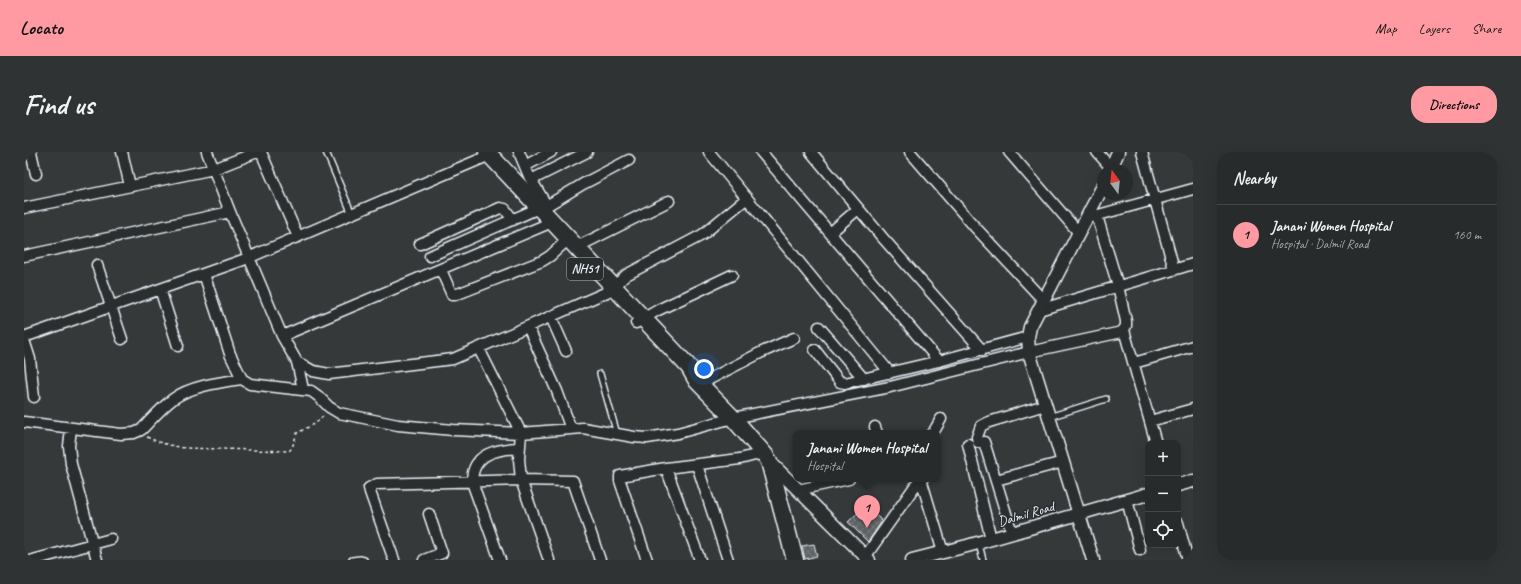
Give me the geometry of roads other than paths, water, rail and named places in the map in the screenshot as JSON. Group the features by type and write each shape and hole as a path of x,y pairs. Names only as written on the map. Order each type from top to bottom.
{"highway":[{"name":"NH51","path":"484,154 538,210 639,321 689,367 699,383 734,418 766,457 795,560"},
{"name":"NH51","path":"538,210 545,225 570,246"}],"street":[{"path":"31,152 36,174"},
{"path":"122,152 130,186"},
{"path":"208,152 230,212 282,336 297,362 303,389"},
{"path":"24,208 214,169 257,152"},
{"path":"261,152 298,237"},
{"path":"519,152 531,180 538,210"},
{"path":"524,166 551,152"},
{"path":"531,180 587,152"},
{"path":"709,152 890,373"},
{"path":"761,152 939,361"},
{"path":"811,152 858,209 982,350"},
{"path":"910,152 1041,305"},
{"path":"1009,152 1079,233"},
{"path":"1097,152 1107,164"},
{"path":"1113,164 1118,152"},
{"path":"1142,152 1174,270"},
{"path":"34,397 30,359 24,338 249,258 352,214 484,154"},
{"path":"430,256 538,210 629,160"},
{"path":"1092,217 1193,189"},
{"path":"297,362 313,371 329,374 453,359 551,317 610,289 626,275 702,235 747,198"},
{"path":"1092,560 1029,352 1028,337 1030,327 1041,305 1079,233 1092,217 1098,200"},
{"path":"441,270 452,295 455,295 542,261 570,246 669,201"},
{"path":"420,244 500,208 504,209 513,220"},
{"path":"830,233 858,209"},
{"path":"24,256 230,212"},
{"path":"1092,217 1118,286 1126,321 1124,330 1155,440"},
{"path":"282,336 545,225"},
{"path":"1041,305 1118,286 1193,264"},
{"path":"97,265 122,339"},
{"path":"204,274 230,354 242,379 250,384 311,391 329,407 346,416 398,425 453,430 522,433 583,428 634,437 660,437 678,434 734,418 890,387 1029,352 1122,332 1124,330"},
{"path":"639,321 732,275"},
{"path":"160,289 178,346"},
{"path":"551,317 566,350"},
{"path":"528,327 557,391 571,429"},
{"path":"819,327 864,379"},
{"path":"815,350 840,382 845,383 939,361 1028,337"},
{"path":"699,383 794,338"},
{"path":"1134,363 1193,346"},
{"path":"479,349 522,433 519,470 521,480 550,560"},
{"path":"24,422 121,434 134,433 141,430 173,398 182,393 214,384 242,379"},
{"path":"1012,533 996,480 981,442 977,437 981,426 989,422 1045,405"},
{"path":"1150,420 1193,409"},
{"path":"935,430 941,419"},
{"path":"71,428 70,456 97,560"},
{"path":"968,444 990,539"},
{"path":"500,560 472,482 472,475 483,457 492,452 503,449 520,448"},
{"path":"648,560 619,478 623,475 666,468 766,457 867,558 918,482"},
{"path":"996,480 1063,462"},
{"path":"697,465 728,560"},
{"path":"666,468 700,560"},
{"path":"394,560 370,492 369,488 372,486 376,484 521,480 573,481 600,560"},
{"path":"1181,484 1193,481"},
{"path":"798,490 835,482"},
{"path":"921,482 943,552"},
{"name":"Dalmil Road","path":"912,560 978,543 1145,495"},
{"path":"1127,500 1140,550"},
{"path":"424,560 442,553 429,514"},
{"path":"1181,534 1188,560"},
{"path":"33,560 111,539"}],"lane":[{"path":"326,152 352,214"},
{"path":"600,374 618,435"},
{"path":"1049,417 1106,399"},
{"path":"978,543 983,560"},
{"path":"352,560 360,558 364,560"}],"place":[{"name":"Janani Women Hospital","path":"867,528"}]}
